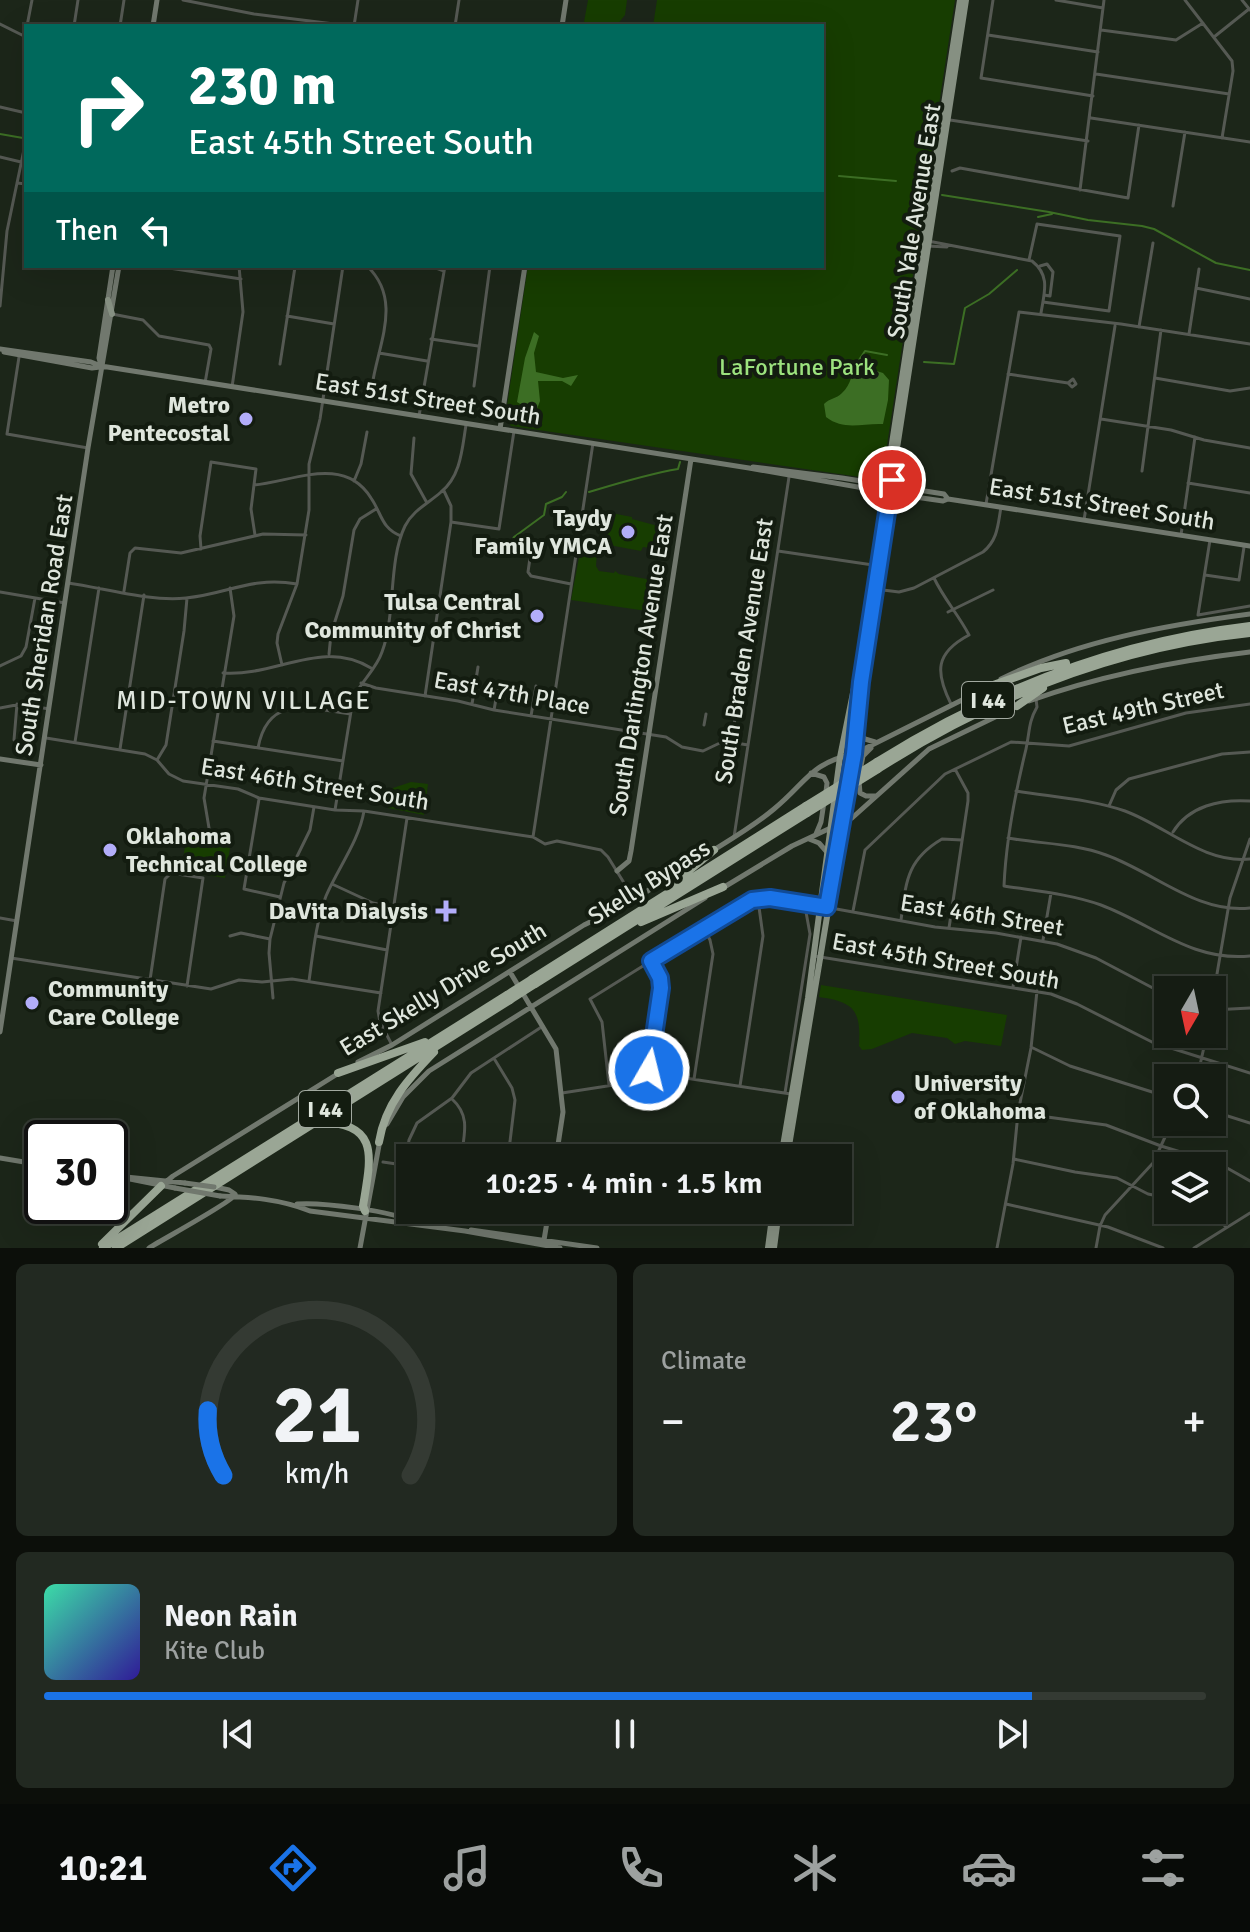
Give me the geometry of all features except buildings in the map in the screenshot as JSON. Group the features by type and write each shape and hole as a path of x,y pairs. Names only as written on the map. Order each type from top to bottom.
{"highway":[{"name":"Skelly Bypass","path":"878,766 929,730 998,695 1060,670 1106,654 1250,626"},
{"name":"Skelly Bypass","path":"534,982 645,908 878,766 962,720 1060,678 1160,648 1250,633"},
{"path":"982,689 1041,668 1106,654"},
{"path":"1017,706 1060,678"},
{"name":"Skelly Bypass","path":"100,1248 625,928 807,810"},
{"path":"645,908 714,850"},
{"path":"625,928 723,887"},
{"path":"338,1073 440,1040"},
{"path":"379,1142 385,1118 400,1090 440,1040"},
{"name":"Skelly Bypass","path":"116,1248 440,1040"},
{"path":"316,1122 344,1124 358,1132 364,1140 370,1162 363,1206 365,1215"},
{"path":"145,1183 150,1197"},
{"path":"100,1248 165,1183"}],"main road":[{"path":"153,24 157,0"},
{"path":"562,24 566,0"},
{"name":"South Yale Avenue East","path":"945,119 960,0"},
{"name":"South Yale Avenue East","path":"824,906 826,851 840,757 858,682 966,0"},
{"name":"South Sheridan Road East","path":"101,366 99,358 116,268"},
{"name":"South Sheridan Road East","path":"0,1032 88,448 112,314 116,268"},
{"path":"500,429 525,268"},
{"path":"108,300 112,314"},
{"name":"East 51st Street South","path":"0,350 93,362 101,366 205,383 888,489 943,501 986,504 1247,545"},
{"name":"South Darlington Avenue East","path":"617,871 627,864 630,857 691,458"},
{"name":"South Yale Avenue East","path":"866,631 875,589 876,566"},
{"name":"East Skelly Drive South","path":"165,1183 338,1073 392,1045 584,925 634,899 714,850 778,806 824,763 854,754 1019,670 1067,652 1246,612"},
{"path":"360,1248 379,1142 399,1103 419,1080 723,887 843,823 924,753 1017,706 1090,680 1135,669 1250,652"},
{"name":"South Yale Avenue East","path":"786,1144 791,1094 811,999 824,906 843,823 854,754 856,692"},
{"path":"857,731 865,739 878,742"},
{"path":"877,796 864,796 858,786 863,756 878,742"},
{"path":"0,759 41,765"},
{"path":"810,773 822,775 827,783 821,822 811,838"},
{"path":"811,838 826,851"},
{"path":"510,972 556,1049 563,1112 558,1144"},
{"path":"0,1158 24,1162"},
{"path":"128,1177 220,1196 235,1194 292,1204 311,1203 396,1220"},
{"path":"128,1179 145,1183 185,1183 229,1190 235,1194"},
{"path":"149,1248 160,1245 231,1201 235,1194"},
{"path":"365,1215 396,1216"},
{"path":"420,1224 597,1248"},
{"path":"543,1243 546,1224"},
{"path":"771,1248 774,1224"},
{"path":"543,1243 560,1248"}],"street":[{"path":"27,24 32,0"},
{"path":"74,24 78,0"},
{"path":"120,24 124,0"},
{"path":"183,0 254,14 336,24"},
{"path":"352,24 358,0"},
{"path":"455,24 459,0"},
{"path":"993,0 981,78 1093,96"},
{"path":"1056,0 1103,8"},
{"path":"1080,190 1104,0"},
{"path":"1185,0 1229,55 1233,66 1222,138"},
{"path":"1214,37 1250,10 1242,0"},
{"path":"1101,30 1176,40 1203,23"},
{"path":"0,24 24,36"},
{"path":"988,35 1098,52"},
{"path":"1096,74 1229,94"},
{"path":"0,107 24,113"},
{"path":"1091,118 1250,142"},
{"path":"945,119 1088,141"},
{"path":"952,171 960,168 1128,198 1139,125"},
{"path":"1173,206 1185,132"},
{"path":"0,306 7,231 24,149"},
{"path":"0,157 21,162"},
{"path":"17,183 24,184"},
{"path":"1029,260 1037,224 1120,236 1109,311 1043,302"},
{"path":"926,243 1029,260 1040,267 1046,281 1041,313"},
{"path":"1139,327 1153,243"},
{"path":"1040,267 1047,264 1053,272 1050,296 1044,295"},
{"path":"169,268 241,279"},
{"path":"232,387 243,317 239,268"},
{"path":"280,364 295,268"},
{"path":"282,665 278,634 297,584 306,535 309,473 343,268"},
{"path":"369,268 381,283 387,304 386,324 372,386"},
{"path":"419,416 444,268"},
{"path":"474,386 490,268"},
{"path":"1189,334 1199,269"},
{"path":"1196,288 1250,299"},
{"path":"986,504 1019,312 1250,344"},
{"path":"112,314 140,319 159,336 210,346 205,383"},
{"path":"287,316 334,324"},
{"path":"1084,520 1116,325"},
{"path":"1142,471 1161,330"},
{"path":"431,339 478,346"},
{"path":"378,353 427,361"},
{"path":"19,354 7,434 88,448"},
{"path":"1008,374 1068,383"},
{"path":"1154,378 1230,391 1250,388"},
{"path":"1100,419 1250,448"},
{"path":"335,810 353,699 382,652 401,536 409,519 443,491 459,463 466,423"},
{"path":"451,522 499,529 514,431"},
{"path":"354,481 361,464 367,432"},
{"path":"1181,535 1195,437"},
{"path":"414,438 411,474 427,503"},
{"path":"533,837 593,443"},
{"path":"201,549 200,536 211,462 256,469 251,517 255,535"},
{"path":"254,485 309,473 334,474 354,481 369,494 385,526 401,536"},
{"name":"South Braden Avenue East","path":"734,837 790,474"},
{"path":"1188,483 1250,493"},
{"path":"425,696 451,522 451,506 443,491"},
{"path":"875,589 903,591 934,578 989,547 997,533 1001,507"},
{"path":"329,654 354,530 360,519 376,509"},
{"path":"124,591 130,553 138,548 170,553 201,549 255,535 280,532 306,535"},
{"path":"1210,539 1198,615 1246,612 1250,606"},
{"path":"1205,575 1239,580 1247,545"},
{"path":"536,549 530,558 528,572 531,576 571,584"},
{"path":"777,551 876,566"},
{"path":"934,578 945,601 954,609 969,635 951,646 941,665 942,686 951,705"},
{"path":"68,583 144,595 187,598 264,581 297,584"},
{"path":"75,742 99,588"},
{"path":"210,834 204,801 234,616 230,588"},
{"path":"948,612 993,590"},
{"path":"0,592 65,603"},
{"path":"120,749 144,595"},
{"path":"0,666 21,656 26,647 35,598"},
{"path":"157,760 164,753 166,745 187,598"},
{"path":"223,673 253,673 329,654 348,657 372,668"},
{"path":"472,704 478,667"},
{"path":"494,710 499,682"},
{"name":"East 47th Place","path":"361,683 494,710 666,737 682,747 703,751 720,742 748,745"},
{"path":"531,716 536,686"},
{"path":"1036,699 1037,707 1029,721 1016,791 1004,886 1051,893 1103,906 1183,946 1219,957 1250,956"},
{"path":"0,708 17,704 49,709"},
{"path":"14,740 17,704"},
{"name":"East 49th Street","path":"853,911 865,850 939,778 955,769 1001,746 1016,742 1069,746 1186,713 1250,704"},
{"path":"258,748 267,721 284,710 305,708 350,714"},
{"path":"704,725 706,714"},
{"path":"732,742 735,718"},
{"name":"East 46th Street South","path":"45,738 145,754 157,760 173,777 238,789 259,798 533,837 545,844 551,841 598,848 606,854 634,899"},
{"path":"213,741 343,761"},
{"path":"1109,806 1116,790 1129,779 1222,754 1250,752"},
{"path":"949,928 968,793 955,769"},
{"path":"1016,791 1109,806 1212,854 1250,859"},
{"path":"259,798 244,889 280,897"},
{"path":"1172,833 1180,821 1202,807 1225,801 1250,801"},
{"path":"273,998 270,939 284,883 310,830 314,807"},
{"path":"309,981 324,901 364,811"},
{"path":"392,1045 378,1018 407,818"},
{"path":"1008,838 1094,851 1123,862 1202,902 1228,909 1250,908"},
{"path":"901,920 907,877 912,866 942,839 962,840"},
{"path":"1216,976 1228,909 1250,839"},
{"path":"150,980 165,879 171,873 203,878 187,986"},
{"path":"332,884 373,903 394,907"},
{"path":"1043,940 1051,893"},
{"path":"609,1085 602,1022 590,999 703,927 758,898 763,936 740,1086"},
{"name":"East 45th Street South","path":"758,898 824,906"},
{"name":"South Yale Avenue East","path":"791,1094 811,932 806,912 808,903"},
{"name":"East 46th Street","path":"824,906 949,928 1043,940 1096,958 1154,989"},
{"path":"0,918 17,921"},
{"path":"694,1079 713,954 703,927"},
{"path":"230,936 241,933 270,939"},
{"path":"316,936 387,950"},
{"path":"1013,987 1021,937"},
{"name":"East 45th Street South","path":"816,957 1037,991 1077,1004 1152,1042 1250,1073"},
{"path":"11,958 215,989 239,980 292,979 381,993"},
{"path":"650,1079 649,1065 661,988 660,978 651,961"},
{"path":"997,1248 1031,1048 1037,991"},
{"path":"1226,1009 1250,1008"},
{"path":"411,1144 414,1127 452,1098 471,1073 544,1026"},
{"path":"1031,1048 1070,1066 1154,1092"},
{"path":"1201,1064 1205,1048"},
{"path":"494,1058 512,1088 515,1100 510,1144"},
{"path":"562,1093 672,1076 791,1094"},
{"path":"452,1098 466,1121 463,1144"},
{"path":"1018,1113 1106,1125 1220,1164 1250,1181"},
{"path":"1226,1115 1250,1123"},
{"path":"1096,1248 1100,1226 1110,1208 1153,1163 1166,1136"},
{"path":"1013,1159 1117,1178 1154,1195"},
{"path":"383,1162 396,1164"},
{"path":"1005,1204 1100,1226 1163,1248"},
{"path":"1194,1248 1250,1213"}],"green space":[{"path":"588,0 627,0 625,15 618,24 584,22"},
{"name":"LaFortune Park","path":"657,0 955,0 887,445 881,473 874,479 511,426 505,419 528,268 824,268 824,24 653,24"},
{"name":"Taydy Family YMCA","path":"601,511 658,526 656,546 643,547 641,551 598,543 604,525 597,523"},
{"path":"581,547 597,551 596,566 599,571 615,571 652,580 665,574 654,612 571,600"},
{"path":"411,782 428,784 424,815 388,808 387,790"},
{"path":"187,834 231,842 225,878 181,871"},
{"path":"821,985 1007,1015 1001,1046 965,1041 955,1044 947,1038 912,1033 862,1050 857,1016 848,1005 819,997"}],"shaded area":[{"path":"534,332 539,336 534,353 536,372 563,378 578,375 571,386 562,381 538,381 540,401 537,409 530,409 528,405 517,402 525,358"},
{"path":"856,360 864,363 864,367 883,373 889,380 883,424 846,425 826,417 824,404 845,390"}],"waterway":[{"path":"0,134 23,138"},
{"path":"839,176 896,181"},
{"path":"942,195 1142,226 1154,229 1216,263 1250,270"},
{"path":"1038,217 1052,214"},
{"path":"924,362 954,364 965,308 989,294 1017,270"},
{"path":"859,360 865,351 887,355"},
{"path":"589,492 678,469 680,462"},
{"path":"503,557 514,537 544,515 546,504 566,492"}],"place":[{"name":"Metro Pentecostal","path":"246,419"},
{"name":"Taydy Family YMCA","path":"628,532"},
{"name":"Tulsa Central Community of Christ","path":"537,616"},
{"name":"Oklahoma Technical College","path":"110,850"},
{"name":"DaVita Dialysis","path":"446,911"},
{"name":"Community Care College","path":"32,1003"},
{"name":"University of Oklahoma","path":"898,1097"}],"district":[{"name":"MID-TOWN VILLAGE","path":"244,701"}],"route":[{"path":"649,1070 661,988 660,978 651,961 744,903 758,898 827,907 854,754 861,682 892,480"}]}
